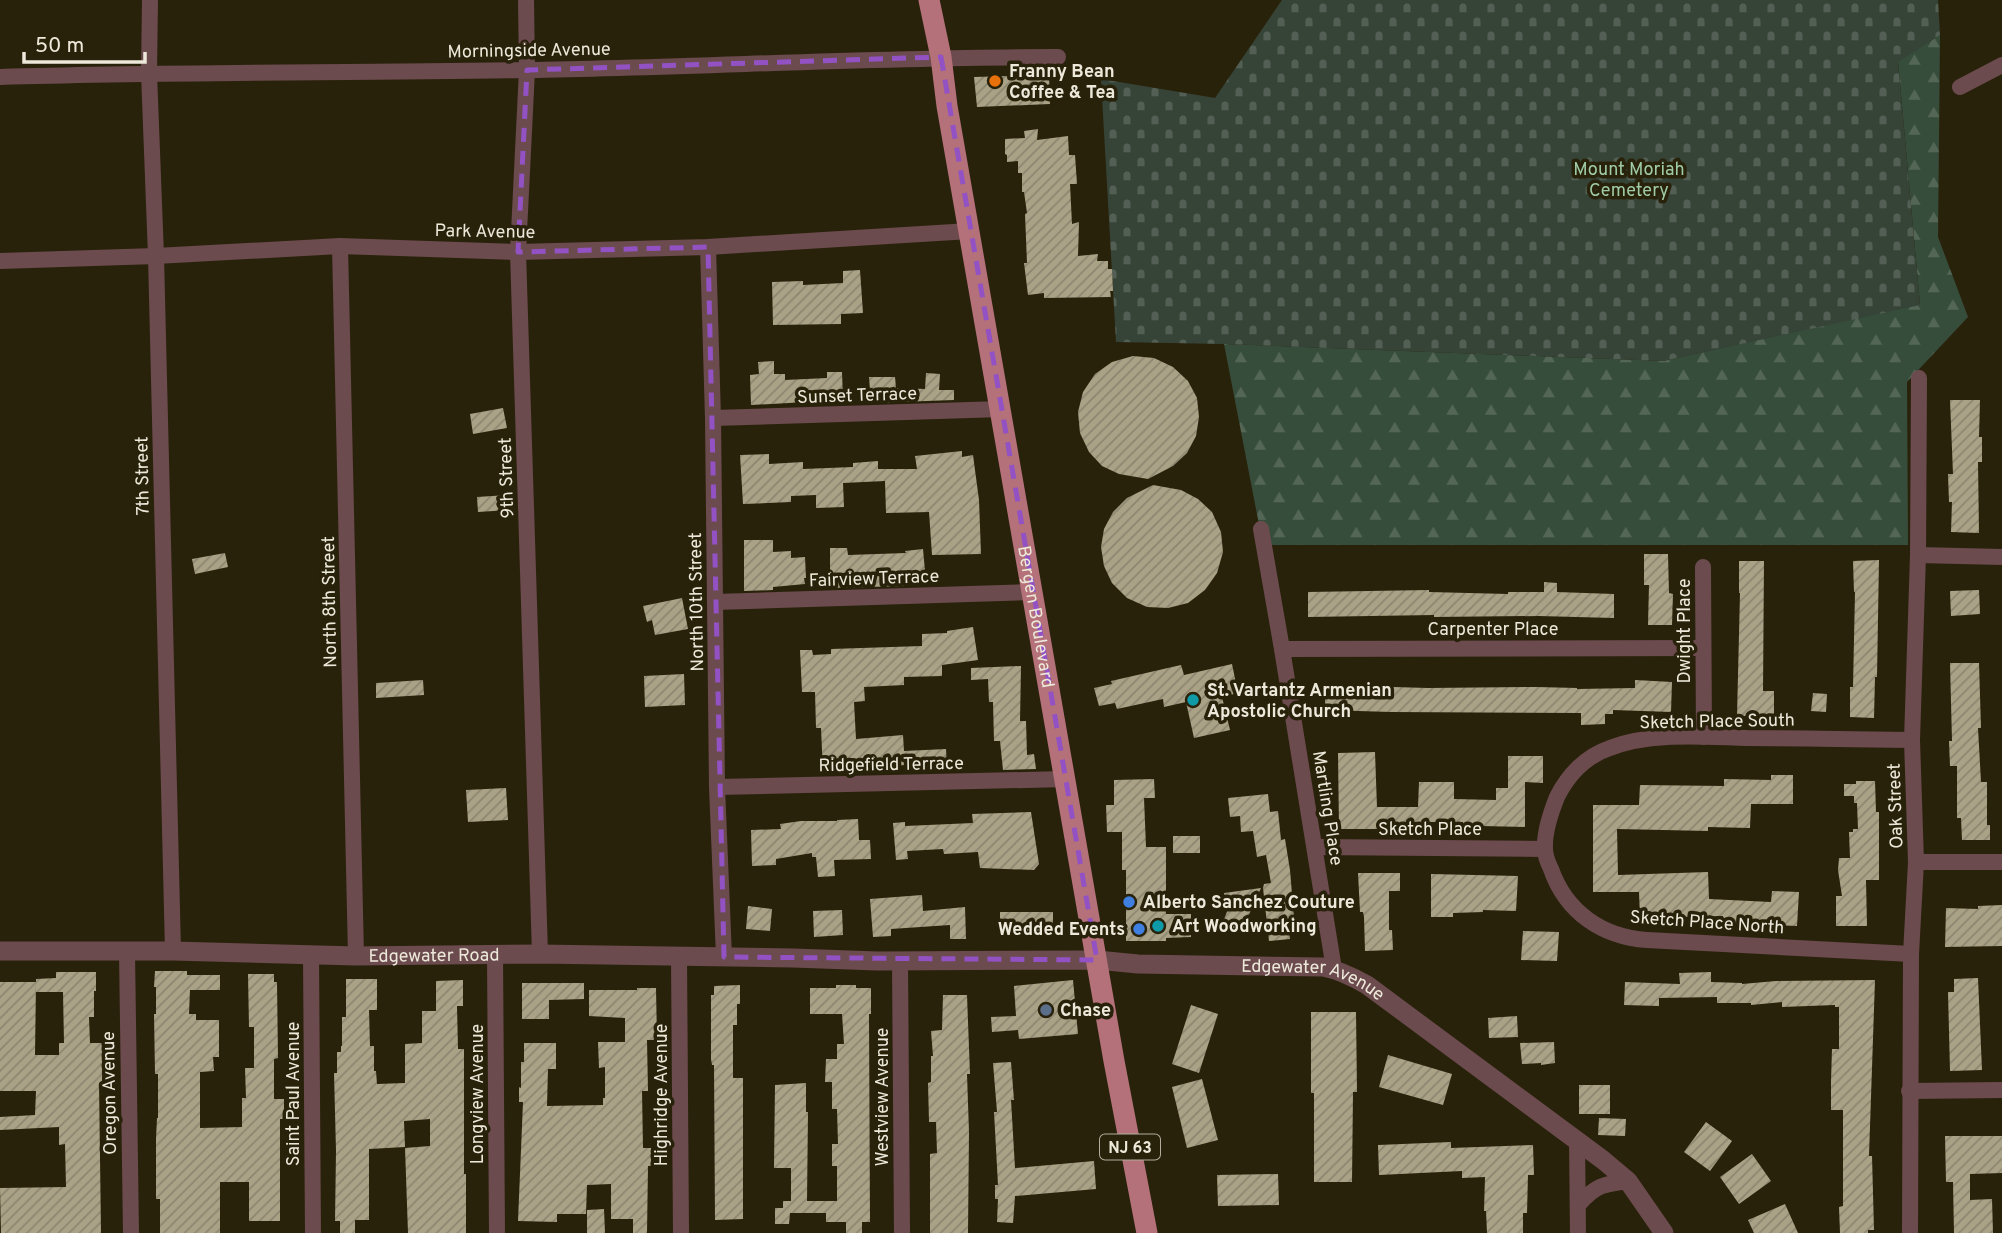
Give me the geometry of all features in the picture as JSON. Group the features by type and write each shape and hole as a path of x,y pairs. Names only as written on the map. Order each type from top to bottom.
{"main road":[{"name":"Bergen Boulevard","path":"929,0 1147,1233"}],"street":[{"name":"7th Street","path":"149,0 173,951"},
{"name":"9th Street","path":"526,0 527,70 519,252 540,954"},
{"name":"Morningside Avenue","path":"0,77 527,70 863,62 941,57 1058,57"},
{"path":"1960,86 2002,65"},
{"name":"Park Avenue","path":"0,261 340,246 519,252 708,247 970,231"},
{"name":"North 8th Street","path":"340,246 356,956"},
{"name":"North 10th Street","path":"708,247 713,418 717,787 724,957"},
{"name":"Oak Street","path":"1910,1233 1911,954 1916,862 1912,740 1920,378"},
{"name":"Sunset Terrace","path":"713,418 1002,409"},
{"name":"Martling Place","path":"1261,530 1334,969"},
{"path":"1918,555 2002,557"},
{"name":"Dwight Place","path":"1703,567 1704,737"},
{"name":"Fairview Terrace","path":"715,602 1033,592"},
{"name":"Carpenter Place","path":"1282,649 1703,648"},
{"name":"Sketch Place South","path":"1545,849 1548,826 1563,784 1592,756 1615,746 1644,739 1704,737 1912,740"},
{"name":"Ridgefield Terrace","path":"717,787 1066,779"},
{"name":"Sketch Place","path":"1315,847 1545,849"},
{"name":"Sketch Place North","path":"1545,849 1555,880 1564,897 1579,914 1613,934 1647,940 1911,954"},
{"path":"1916,862 2002,862"},
{"name":"Edgewater Road","path":"0,951 173,951 356,956 540,954 870,960"},
{"name":"Oregon Avenue","path":"127,952 131,1233"},
{"name":"Saint Paul Avenue","path":"311,955 313,1233"},
{"name":"Longview Avenue","path":"495,955 497,1233"},
{"name":"Highridge Avenue","path":"680,956 681,1233"},
{"name":"Edgewater Avenue","path":"870,960 1097,960 1138,964 1272,965 1334,969 1367,985 1577,1139 1628,1181 1664,1233"},
{"name":"Westview Avenue","path":"900,961 902,1233"},
{"path":"1909,1091 2002,1090"},
{"path":"1577,1139 1578,1233"},
{"path":"1578,1203 1601,1185 1628,1181"}],"highlighted area":[{"path":"941,57 1097,960 724,957 708,247 518,252 527,70"}],"green space":[{"name":"Mount Moriah Cemetery","path":"1282,0 1938,0 1940,35 1898,62 1920,305 1663,361 1116,342 1101,79 1215,98"},
{"path":"1940,35 1938,237 1968,317 1907,382 1908,545 1263,545 1224,344 1663,361 1920,304 1898,61"}],"building":[{"path":"1049,75 1050,104 977,107 974,77"},
{"path":"1038,129 1037,140 1068,136 1069,155 1075,155 1077,184 1070,184 1072,224 1079,222 1078,256 1098,254 1097,261 1108,261 1108,269 1112,269 1111,297 1044,298 1044,293 1028,295 1024,263 1027,263 1027,213 1022,192 1022,173 1018,173 1018,161 1007,162 1005,139 1025,138 1024,131"},
{"path":"860,270 863,313 841,314 841,324 773,325 772,282 803,281 803,285 843,283 843,271"},
{"path":"1133,356 1154,358 1173,367 1188,381 1197,398 1199,417 1196,436 1187,453 1173,466 1148,479 1119,474 1102,466 1089,452 1080,433 1078,412 1083,392 1095,374 1112,362"},
{"path":"774,361 774,374 785,374 785,380 827,378 827,372 842,372 843,400 751,405 750,375 759,374 758,362"},
{"path":"926,373 940,374 939,390 954,390 954,400 871,403 869,377 895,377 896,388 925,389"},
{"path":"1950,400 1980,400 1979,437 1982,437 1982,462 1978,462 1979,533 1951,532 1952,502 1949,502 1948,474 1953,474"},
{"path":"503,408 507,428 473,434 470,414"},
{"path":"962,451 962,457 973,455 979,500 981,554 932,555 929,512 886,513 885,481 843,483 844,507 816,508 816,495 791,496 791,502 743,504 740,455 769,454 769,464 803,462 803,469 853,467 853,463 878,461 878,469 917,469 915,456"},
{"path":"1153,485 1181,490 1198,499 1212,512 1221,532 1223,552 1217,573 1205,590 1188,603 1168,608 1147,607 1127,598 1112,583 1104,566 1101,547 1104,529 1113,512 1127,498"},
{"path":"508,495 509,510 478,512 477,497"},
{"path":"744,540 773,540 773,552 791,551 791,558 805,557 805,584 773,587 773,590 744,591"},
{"path":"830,548 847,548 848,555 906,553 905,551 923,549 926,582 904,586 830,588"},
{"path":"225,553 228,567 195,574 192,559"},
{"path":"1644,554 1668,554 1669,593 1673,594 1672,625 1648,625 1649,585 1644,585"},
{"path":"1879,560 1874,718 1850,717 1855,592 1853,561"},
{"path":"1739,561 1764,561 1763,691 1774,691 1774,716 1737,716"},
{"path":"1544,582 1557,583 1557,592 1614,594 1614,618 1434,615 1308,617 1308,592 1429,590 1508,594 1544,592"},
{"path":"1979,590 1980,614 1951,616 1950,591"},
{"path":"682,598 688,629 655,635 652,620 647,622 643,606"},
{"path":"973,627 978,660 942,665 942,676 904,677 904,685 864,687 865,701 854,702 856,739 903,735 904,751 946,749 947,766 890,766 889,759 867,760 868,767 842,773 823,773 821,728 816,728 815,692 802,692 800,650 812,650 813,655 831,654 831,649 922,646 922,634 947,633"},
{"path":"1950,663 1979,663 1981,782 1987,782 1987,825 1990,825 1990,840 1962,840 1961,818 1957,818 1957,766 1950,766"},
{"name":"St. Vartantz Armenian Apostolic Church","path":"1232,664 1238,693 1222,697 1230,730 1194,738 1186,702 1164,707 1163,699 1117,709 1115,703 1099,706 1094,688 1112,684 1111,681 1181,665 1184,675"},
{"path":"1021,666 1020,721 1026,721 1027,755 1034,754 1036,769 1003,770 1000,741 994,741 993,702 989,702 988,679 971,680 971,668"},
{"path":"684,674 685,705 645,707 644,676"},
{"path":"423,680 424,695 376,698 376,683"},
{"path":"1635,680 1672,682 1671,712 1613,710 1613,714 1605,714 1605,724 1581,725 1581,713 1325,710 1325,685 1577,689 1635,688"},
{"path":"1813,693 1827,694 1826,712 1811,711"},
{"path":"1375,752 1377,807 1418,807 1419,782 1454,782 1454,799 1496,800 1496,788 1508,788 1508,756 1543,756 1543,783 1525,782 1525,827 1482,826 1482,833 1463,833 1463,822 1410,822 1410,834 1390,834 1390,829 1339,829 1338,753"},
{"path":"1771,775 1793,775 1793,804 1751,804 1750,828 1708,827 1708,831 1617,829 1618,875 1708,872 1709,899 1771,902 1772,891 1799,892 1797,926 1722,923 1723,916 1640,918 1639,892 1593,892 1593,805 1639,805 1640,785 1724,786 1724,779 1771,780"},
{"path":"1154,779 1155,798 1144,798 1146,847 1166,847 1166,914 1191,914 1191,937 1166,938 1166,941 1126,941 1126,870 1122,870 1122,832 1107,832 1106,805 1114,805 1114,780"},
{"path":"1856,781 1875,781 1876,812 1879,812 1879,880 1866,880 1867,926 1836,926 1836,896 1842,896 1839,858 1850,858 1849,832 1858,829 1857,803 1854,803 1854,796 1844,796 1844,784 1856,784"},
{"path":"506,788 508,820 468,822 466,790"},
{"path":"1268,794 1270,812 1278,811 1281,840 1285,839 1295,930 1289,931 1290,939 1269,941 1263,888 1264,884 1271,883 1266,855 1257,857 1253,831 1241,832 1240,816 1230,817 1228,798"},
{"path":"1031,812 1039,864 1034,870 980,868 978,852 944,854 943,849 907,851 908,859 896,860 893,823 905,822 905,826 973,823 972,814"},
{"path":"858,819 859,840 870,840 871,859 834,860 835,876 818,877 816,857 812,857 812,853 776,859 776,865 752,866 751,830 781,829 780,824 801,821"},
{"path":"1173,836 1200,836 1200,853 1173,853"},
{"path":"1358,873 1400,873 1400,891 1389,891 1389,930 1392,930 1393,950 1365,951"},
{"path":"1431,874 1518,876 1516,911 1483,910 1453,913 1453,917 1431,917"},
{"path":"1261,888 1243,928 1227,928 1223,922 1228,909 1224,893"},
{"path":"922,895 923,911 965,907 966,939 950,939 950,925 891,929 891,936 873,937 870,899"},
{"path":"2002,905 2002,946 1945,947 1946,908 1978,909 1978,906"},
{"path":"748,906 772,909 770,931 746,929"},
{"path":"842,910 843,935 814,937 813,911"},
{"path":"1000,912 1053,912 1053,935 1000,936"},
{"path":"1523,931 1559,932 1557,961 1521,960"},
{"path":"155,971 220,975 220,990 190,990 189,1014 196,1014 196,1020 219,1020 219,1057 213,1057 214,1071 200,1072 200,1128 242,1127 242,1098 246,1098 245,1068 254,1068 254,1027 249,1027 248,974 274,974 274,982 277,982 278,1058 274,1059 274,1099 284,1099 284,1119 280,1119 280,1221 249,1221 249,1182 220,1182 220,1233 160,1233 160,1199 156,1199 158,1074 155,1074"},
{"path":"56,972 96,972 94,1017 89,1017 90,1043 103,1043 102,1083 99,1083 101,1233 1,1233 0,1188 66,1187 65,1144 59,1145 59,1127 0,1130 0,1117 35,1115 36,1091 0,1091 0,982 36,982 36,979 56,978","holes":["36,982 36,992 63,992 64,1043 59,1043 59,1055 35,1055"]},
{"path":"1711,972 1711,982 1742,984 1875,980 1869,1156 1872,1156 1874,1230 1868,1230 1868,1233 1840,1233 1839,1207 1843,1206 1843,1110 1831,1110 1832,1049 1839,1049 1839,1007 1782,1007 1782,1002 1751,1005 1717,1003 1717,997 1659,998 1659,1006 1624,1005 1625,982 1680,984 1679,973"},
{"path":"1978,978 1982,1070 1950,1071 1948,992 1954,992 1954,979"},
{"path":"346,979 377,979 377,1010 369,1010 370,1046 374,1046 377,1084 405,1083 405,1044 422,1043 422,1011 436,1011 436,981 463,980 463,1006 457,1006 458,1049 464,1049 466,1233 408,1233 405,1148 430,1146 430,1119 404,1121 405,1147 369,1149 369,1220 355,1220 355,1233 340,1233 340,1221 335,1221 334,1073 337,1073 337,1052 341,1052 342,1046 342,1017 346,1017"},
{"name":"Chase","path":"1073,980 1078,1034 1019,1039 1018,1030 992,1032 991,1017 1016,1016 1014,986"},
{"path":"522,983 584,983 584,999 549,1000 549,1019 522,1019"},
{"path":"740,985 737,1025 733,1025 733,1078 743,1078 743,1219 715,1220 711,995 714,995 714,986"},
{"path":"836,985 871,988 870,1222 862,1222 862,1233 846,1233 846,1222 826,1222 826,1213 790,1213 789,1224 775,1224 775,1208 783,1208 783,1201 791,1201 791,1168 774,1168 775,1085 806,1083 807,1201 837,1201 837,1166 832,1166 832,1144 838,1144 837,1109 832,1109 832,1082 825,1082 826,1059 837,1059 837,1044 844,1044 842,1014 810,1014 810,988 836,988"},
{"path":"656,988 657,1040 647,1040 648,1091 642,1091 643,1148 651,1148 651,1166 648,1166 647,1233 633,1233 633,1219 611,1219 611,1184 587,1185 586,1214 557,1214 557,1222 518,1221 523,1102 519,1102 519,1087 521,1088 524,1043 556,1043 556,1069 548,1069 547,1106 603,1105 605,1067 599,1068 598,1042 625,1042 625,1018 589,1016 589,990"},
{"path":"943,995 967,995 970,1074 967,1074 968,1233 930,1233 930,1154 937,1153 936,1122 929,1122 928,1083 931,1082 933,1056 931,1031 942,1030"},
{"path":"1191,1005 1218,1014 1199,1073 1172,1064"},
{"path":"1311,1012 1356,1012 1357,1092 1353,1092 1352,1182 1314,1182"},
{"path":"1517,1016 1518,1037 1489,1038 1488,1018"},
{"path":"1554,1042 1555,1063 1522,1064 1520,1043"},
{"path":"1388,1055 1452,1074 1443,1105 1379,1087"},
{"path":"1011,1062 1015,1168 1094,1161 1096,1189 1015,1196 1013,1223 997,1222 994,1112 997,1112 993,1063"},
{"path":"1202,1079 1218,1140 1187,1148 1172,1087"},
{"path":"1579,1085 1610,1085 1610,1114 1579,1114"},
{"path":"1599,1118 1626,1119 1625,1136 1598,1135"},
{"path":"1706,1122 1732,1141 1710,1171 1684,1152"},
{"path":"1945,1136 2002,1136 2002,1173 1970,1174 1970,1200 1992,1199 1993,1233 1954,1233 1953,1182 1946,1182"},
{"path":"1451,1142 1451,1148 1533,1145 1534,1175 1528,1175 1527,1213 1523,1213 1523,1233 1487,1233 1484,1211 1485,1177 1462,1178 1462,1171 1379,1175 1378,1145"},
{"path":"1752,1154 1771,1181 1739,1204 1720,1177"},
{"path":"1278,1174 1279,1205 1218,1206 1217,1175"},
{"path":"1785,1204 1798,1233 1754,1233 1748,1220"},
{"path":"604,1209 605,1233 587,1233 587,1210"}],"place":[{"name":"Franny Bean Coffee & Tea","path":"995,81"},
{"name":"St. Vartantz Armenian Apostolic Church","path":"1193,700"},
{"name":"Alberto Sanchez Couture","path":"1129,902"},
{"name":"Art Woodworking","path":"1158,926"},
{"name":"Wedded Events","path":"1139,929"},
{"name":"Chase","path":"1046,1010"}]}
